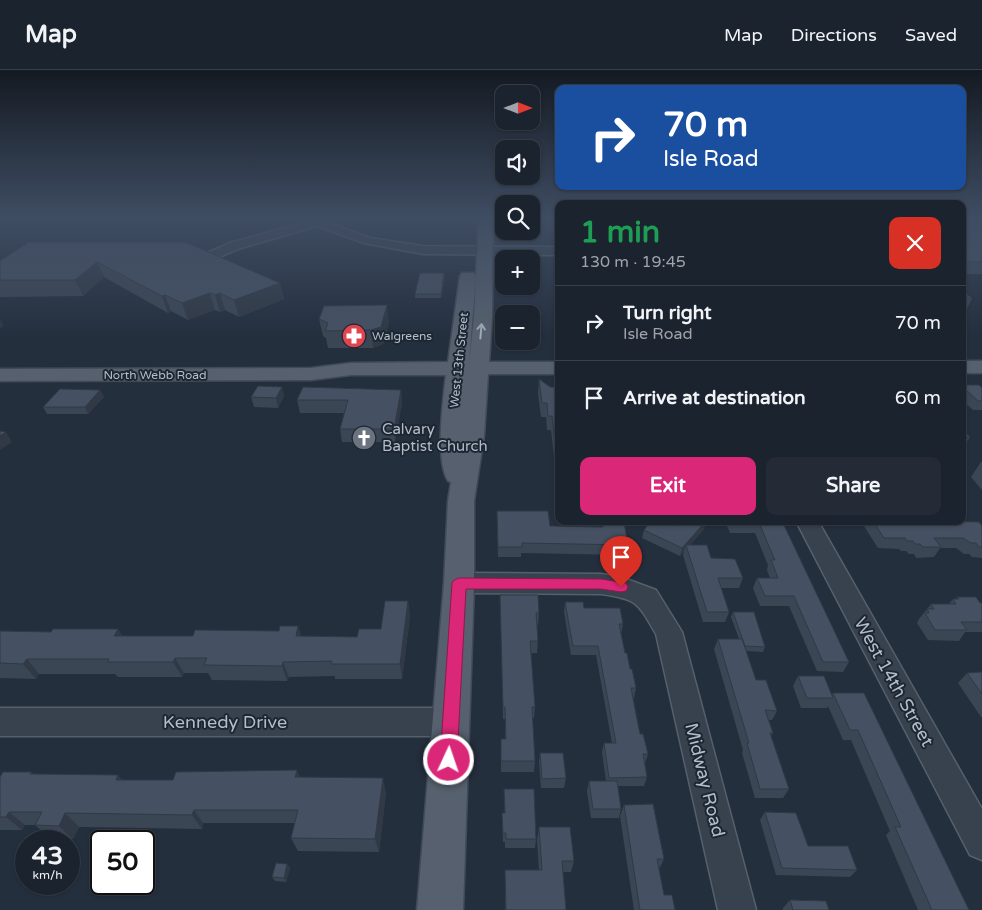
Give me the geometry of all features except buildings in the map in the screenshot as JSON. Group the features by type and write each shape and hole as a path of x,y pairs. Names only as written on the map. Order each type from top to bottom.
{"main road":[{"name":"West 13th Street","path":"461,501 453,449 452,419 466,299 476,257"},
{"name":"West 13th Street","path":"440,910 459,583 461,501 472,436 483,317 477,257"},
{"name":"North Webb Road","path":"477,374 555,368"},
{"name":"North Webb Road","path":"0,375 311,374 346,380 477,374 555,379"}],"street":[{"name":"West 14th Street","path":"809,525 982,843"},
{"name":"Midway Road","path":"459,583 601,584 621,587 647,598 668,632 737,910"},
{"name":"Kennedy Drive","path":"0,722 451,722"}],"place":[{"name":"Walgreens","path":"354,336"},
{"name":"Calvary Baptist Church","path":"364,438"}],"route":[{"path":"449,760 459,583 601,584 621,587"}]}
